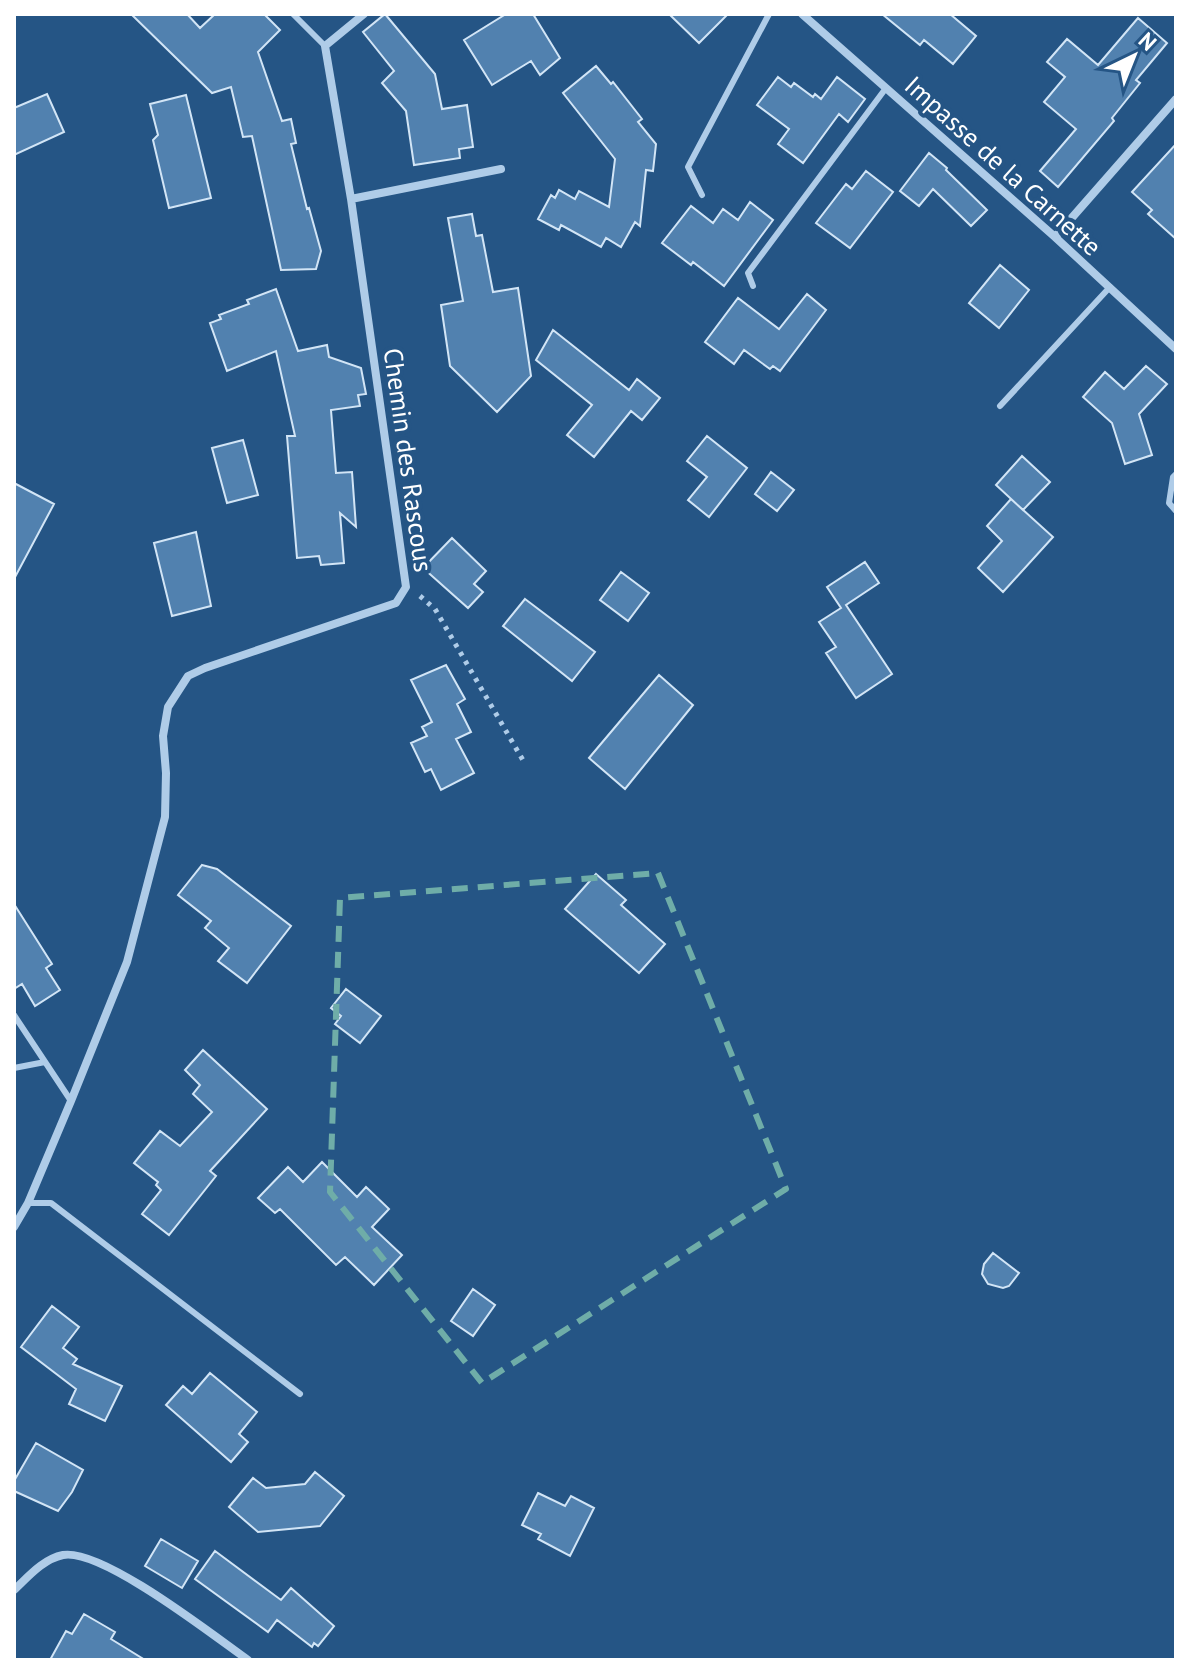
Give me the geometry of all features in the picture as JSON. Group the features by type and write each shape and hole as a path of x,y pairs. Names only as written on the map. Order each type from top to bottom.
{"street":[{"path":"325,46 364,14"},
{"name":"Impasse de la Carnette","path":"802,14 1055,237 1176,349"},
{"name":"Chemin des Rascous","path":"14,1227 28,1203 127,962 165,817 163,736 168,707 188,676 396,603 406,587 351,199 325,46"},
{"path":"1055,237 1176,99"},
{"path":"351,199 501,169"},
{"path":"14,1590 37,1568 63,1555 84,1557 155,1593 248,1660"}],"lane":[{"path":"293,14 325,46"},
{"path":"702,195 688,167 769,14"},
{"path":"753,286 748,273 886,88"},
{"path":"1000,406 1110,287"},
{"path":"1176,474 1169,503 1176,511"},
{"path":"14,1015 71,1101"},
{"path":"14,1068 45,1062"},
{"path":"28,1203 51,1203 300,1394"}],"path":[{"path":"406,587 435,609 524,762"}],"highlighted area":[{"path":"658,873 786,1189 482,1383 330,1192 340,898"}],"building":[{"path":"131,14 187,14 200,28 215,14 264,14 280,30 258,52 282,121 291,119 296,143 291,144 321,251 316,269 281,270 252,136 243,137 231,87 212,93"},
{"path":"385,14 435,74 442,109 467,105 473,147 459,149 460,158 414,165 406,111 382,83 394,71 363,32"},
{"path":"506,14 533,14 560,58 540,75 531,61 492,85 464,40"},
{"path":"669,14 728,14 699,43"},
{"path":"882,14 950,14 976,36 953,64 924,40 920,45"},
{"path":"1138,18 1167,43 1136,80 1140,83 1112,118 1114,121 1058,187 1040,171 1076,129 1044,102 1065,77 1047,62 1067,39 1098,65"},
{"path":"596,66 642,119 638,122 656,144 653,171 646,170 640,226 635,222 621,247 606,238 601,247 561,225 559,230 538,219 551,195 555,198 559,190 575,199 579,191 609,207 615,159 563,93"},
{"path":"778,77 791,87 794,83 821,99 837,77 865,99 848,122 839,114 803,163 778,144 789,129 757,105"},
{"path":"47,94 64,132 14,155 14,108"},
{"path":"186,95 211,198 169,208 153,140 158,135 150,104"},
{"path":"1176,144 1176,239 1148,214 1152,210 1132,192"},
{"path":"929,153 987,210 971,226 933,189 919,206 900,191"},
{"path":"866,171 893,192 850,248 816,223 846,184 852,189"},
{"path":"750,202 773,220 724,286 662,243 691,206 713,223 723,209 738,220"},
{"path":"472,214 476,236 482,235 493,292 518,288 531,376 497,412 450,366 441,305 463,301 448,218"},
{"path":"1000,265 1029,290 999,328 969,303"},
{"path":"276,289 298,351 327,345 329,357 361,368 366,394 358,395 360,406 331,410 336,473 352,472 356,527 340,513 344,563 321,565 319,556 297,558 287,436 295,436 276,351 227,371 210,323 221,319 219,315 249,304 247,300"},
{"path":"807,294 826,310 780,371 773,366 770,369 744,350 734,364 705,342 738,298 779,329"},
{"path":"553,330 629,390 637,379 660,398 642,420 631,411 594,457 567,435 592,405 536,360"},
{"path":"1146,366 1167,384 1139,414 1152,455 1125,464 1112,423 1083,397 1105,372 1124,389"},
{"path":"707,436 747,468 709,517 688,500 707,477 687,461"},
{"path":"243,440 258,495 227,503 212,448"},
{"path":"1022,456 1050,482 1023,510 996,485"},
{"path":"771,472 794,490 777,511 755,494"},
{"path":"14,483 54,504 14,579"},
{"path":"1011,499 1053,537 1003,592 978,568 1002,541 987,526"},
{"path":"196,532 211,606 172,616 154,543"},
{"path":"452,538 486,571 474,584 483,592 468,608 423,568"},
{"path":"865,562 879,583 846,605 892,674 856,698 826,653 836,647 819,622 841,608 827,587"},
{"path":"621,572 649,593 628,621 600,600"},
{"path":"525,599 595,652 572,681 503,626"},
{"path":"446,665 465,699 457,704 471,732 456,739 474,773 441,790 431,769 425,772 411,743 427,736 422,727 432,722 411,680"},
{"path":"659,675 693,705 625,789 589,758"},
{"path":"202,865 217,869 291,926 247,983 218,961 229,948 205,928 211,921 178,895"},
{"path":"596,874 626,900 621,905 665,944 639,973 565,909"},
{"path":"14,904 52,964 46,968 60,990 35,1006 22,984 14,989"},
{"path":"346,989 381,1016 360,1043 335,1024 341,1016 331,1008"},
{"path":"203,1050 267,1109 210,1171 216,1176 169,1235 142,1214 161,1190 156,1185 158,1182 134,1163 160,1131 180,1146 212,1112 193,1094 200,1085 185,1070"},
{"path":"322,1162 357,1197 366,1187 389,1209 372,1227 402,1255 374,1285 345,1257 336,1265 280,1209 275,1213 258,1198 288,1167 303,1182"},
{"path":"993,1253 1019,1273 1009,1286 1003,1288 988,1284 982,1274 984,1264"},
{"path":"473,1289 495,1305 473,1336 451,1321"},
{"path":"52,1306 79,1327 63,1348 77,1359 73,1364 122,1386 105,1421 69,1404 76,1389 21,1347"},
{"path":"210,1373 257,1412 239,1434 248,1442 231,1462 166,1405 183,1386 192,1394"},
{"path":"36,1443 83,1470 58,1511 14,1491 14,1481"},
{"path":"315,1472 344,1496 320,1526 258,1532 229,1507 253,1478 266,1488 305,1484"},
{"path":"538,1493 565,1506 571,1496 594,1508 570,1556 538,1539 541,1534 522,1525"},
{"path":"161,1539 198,1561 182,1588 145,1566"},
{"path":"215,1551 281,1600 291,1588 334,1626 318,1646 314,1643 312,1647 277,1620 268,1632 195,1579"},
{"path":"84,1614 115,1632 111,1639 145,1660 50,1660 66,1631 72,1634"}]}
